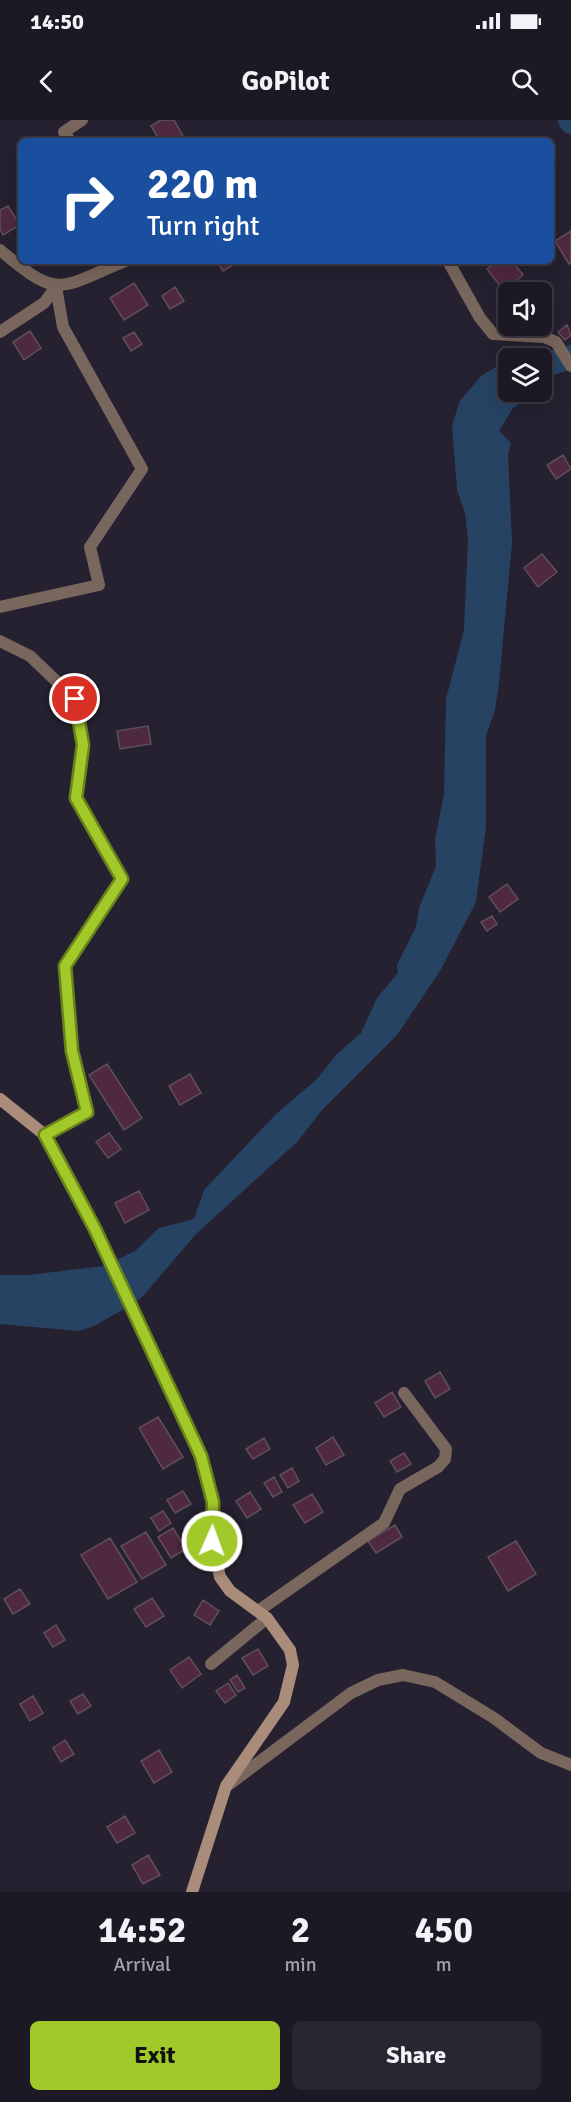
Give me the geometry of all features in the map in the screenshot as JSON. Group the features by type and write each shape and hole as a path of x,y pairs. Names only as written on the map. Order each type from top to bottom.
{"main road":[{"path":"0,1099 45,1135 95,1229 201,1456 210,1482 213,1502 212,1541 220,1577 230,1591 263,1615 290,1650 291,1674 284,1702 226,1786 192,1892"}],"street":[{"path":"68,138 64,132 82,120"},
{"path":"0,250 30,274 56,286 78,281 118,264"},
{"path":"450,264 480,318 493,334 544,338 556,342 571,366"},
{"path":"0,332 44,303 56,286"},
{"path":"0,607 25,599 99,585 90,547 142,470 63,327 56,286"},
{"path":"0,641 30,656 75,699 83,745 76,798 122,879 65,966 72,1051 87,1112 45,1135"},
{"path":"210,1664 263,1615 384,1523 400,1490 438,1467 445,1459 446,1449 404,1393"},
{"path":"226,1786 351,1693 378,1680 403,1675 435,1682 494,1718 541,1753 571,1765"}],"water":[{"path":"498,366 498,402 522,402 513,408 499,431 511,443 508,455 512,543 499,684 495,710 486,736 486,826 476,902 440,971 397,1035 322,1110 297,1142 196,1234 135,1303 92,1327 79,1331 0,1324 0,1275 28,1275 104,1266 135,1251 159,1228 194,1219 204,1190 276,1114 316,1080 337,1054 361,1033 377,998 398,973 397,965 416,927 419,908 436,866 435,840 444,794 446,699 464,630 468,539 465,513 457,490 452,425 460,401 481,376"}],"building":[{"path":"161,120 174,120 183,136 158,138 151,126"},
{"path":"8,206 18,222 18,226 3,235 0,229 0,210"},
{"path":"571,231 571,262 569,264 555,241"},
{"path":"219,264 235,264 223,271"},
{"path":"494,264 514,264 523,275 515,282 498,283 487,269"},
{"path":"134,283 148,305 124,320 110,298"},
{"path":"175,287 184,301 170,309 162,296"},
{"path":"567,325 571,335 565,340 558,332"},
{"path":"30,331 41,348 24,360 13,342"},
{"path":"134,332 142,344 131,351 123,338"},
{"path":"563,455 571,469 556,479 547,465"},
{"path":"542,554 557,572 538,587 524,568"},
{"path":"148,726 151,744 120,749 117,731"},
{"path":"507,884 518,899 500,912 489,897"},
{"path":"492,916 497,924 487,931 481,922"},
{"path":"107,1064 142,1118 124,1130 89,1075"},
{"path":"190,1074 201,1093 180,1105 169,1086"},
{"path":"109,1133 121,1149 108,1158 96,1142"},
{"path":"139,1191 149,1210 125,1223 115,1203"},
{"path":"440,1372 450,1389 435,1398 425,1381"},
{"path":"392,1392 401,1407 384,1417 375,1403"},
{"path":"158,1417 183,1457 163,1469 139,1428"},
{"path":"333,1437 344,1455 326,1465 316,1448"},
{"path":"264,1438 270,1449 253,1459 246,1449"},
{"path":"404,1453 411,1464 397,1472 390,1461"},
{"path":"292,1468 299,1481 288,1488 280,1475"},
{"path":"274,1477 282,1492 273,1497 264,1483"},
{"path":"183,1491 191,1504 175,1513 167,1500"},
{"path":"250,1492 261,1509 247,1518 236,1501"},
{"path":"312,1494 323,1512 305,1523 293,1505"},
{"path":"163,1511 171,1523 159,1531 151,1518"},
{"path":"395,1525 402,1537 376,1553 368,1541"},
{"path":"173,1528 186,1549 171,1558 158,1537"},
{"path":"146,1532 166,1565 142,1579 121,1546"},
{"path":"110,1538 137,1582 108,1599 81,1555"},
{"path":"516,1541 536,1574 508,1591 488,1557"},
{"path":"20,1589 30,1604 13,1614 4,1599"},
{"path":"152,1598 164,1616 146,1627 134,1609"},
{"path":"203,1600 219,1611 210,1625 194,1615"},
{"path":"56,1625 65,1640 53,1647 44,1633"},
{"path":"258,1649 268,1666 253,1675 242,1658"},
{"path":"189,1657 201,1674 182,1688 170,1670"},
{"path":"237,1675 245,1688 238,1692 230,1680"},
{"path":"228,1683 236,1695 225,1703 216,1691"},
{"path":"83,1694 91,1706 78,1714 70,1701"},
{"path":"33,1696 43,1713 30,1721 20,1704"},
{"path":"65,1740 74,1754 61,1762 53,1748"},
{"path":"159,1750 172,1772 154,1783 141,1761"},
{"path":"125,1816 135,1833 117,1843 107,1827"},
{"path":"148,1855 160,1875 143,1884 132,1865"}],"waterway":[{"path":"552,363 571,357"}],"route":[{"path":"75,699 83,745 76,798 122,879 65,966 72,1051 87,1112 45,1135 95,1229 201,1456 210,1482 213,1502 212,1541"}]}
